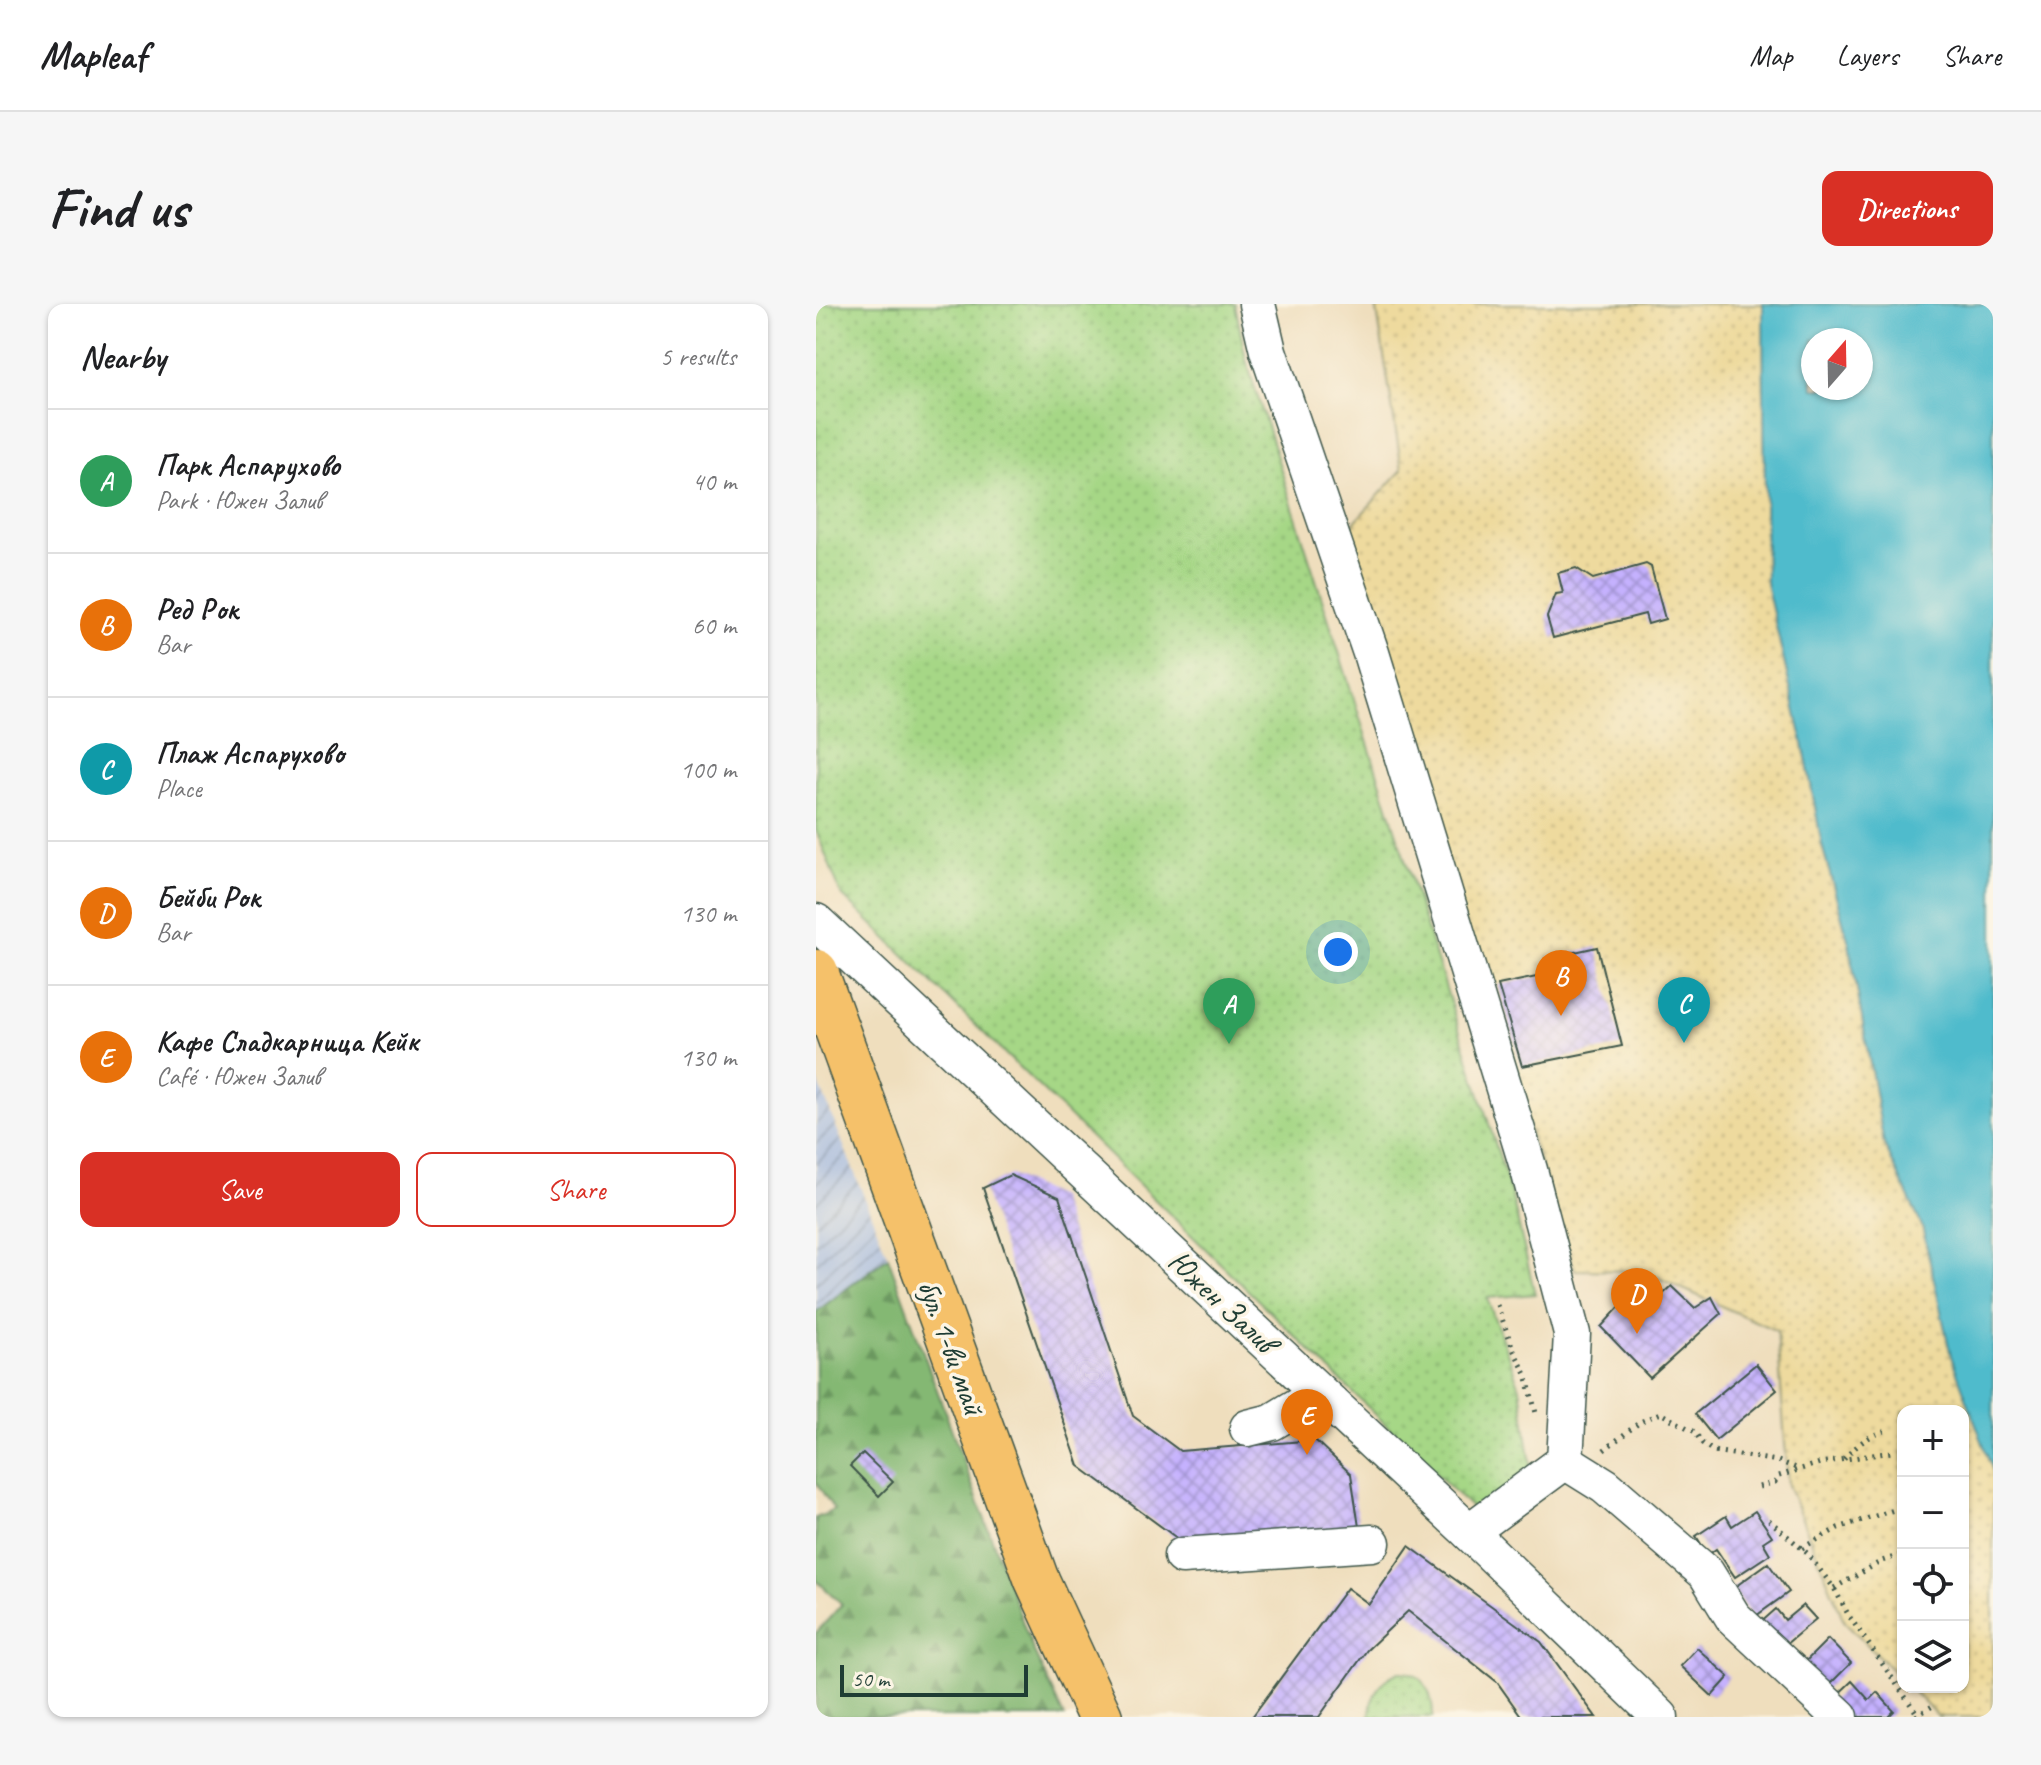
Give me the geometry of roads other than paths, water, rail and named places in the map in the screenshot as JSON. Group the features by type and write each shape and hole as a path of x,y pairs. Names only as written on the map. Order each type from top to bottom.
{"main road":[{"name":"бул. 1-ви май","path":"816,972 1036,1578 1100,1717"}],"street":[{"path":"1257,304 1268,351 1371,653 1537,1199 1572,1334 1565,1461"},
{"name":"Южен Залив","path":"816,922 1469,1532 1660,1717"},
{"path":"1248,1428 1272,1422 1320,1393"},
{"path":"1469,1532 1565,1461"},
{"path":"1565,1461 1605,1486 1706,1573 1733,1617 1840,1717"},
{"path":"1182,1556 1372,1543"}],"water":[{"path":"1763,304 1993,304 1993,1471 1951,1356 1922,1226 1884,1144 1849,943 1822,845 1805,752 1766,583"}],"place":[{"name":"Ред Рок","path":"1561,1016"},
{"name":"Плаж Аспарухово","path":"1684,1043"},
{"name":"Парк Аспарухово","path":"1229,1044"},
{"name":"Бейби Рок","path":"1637,1334"},
{"name":"Кафе Сладкарница Кейк","path":"1307,1455"}]}
